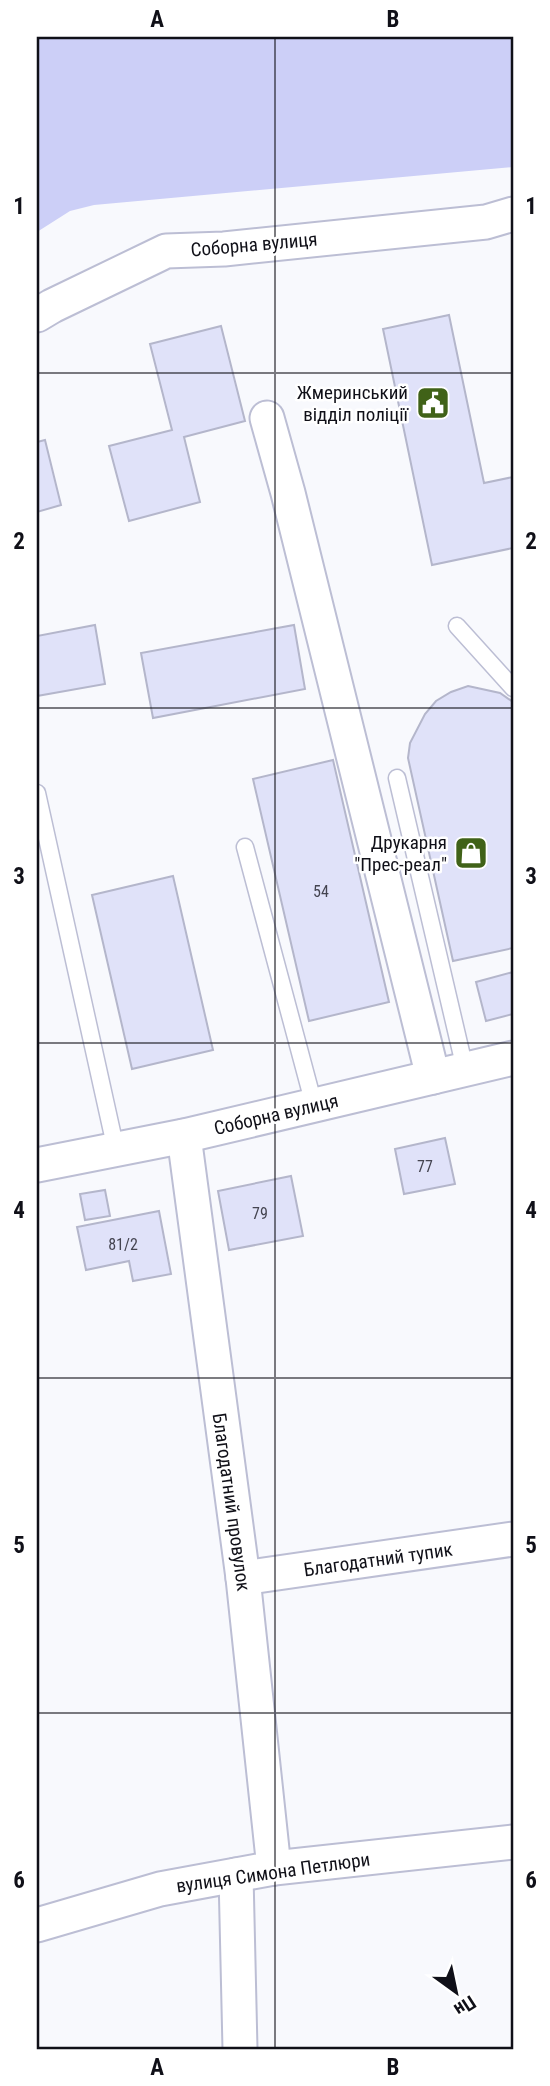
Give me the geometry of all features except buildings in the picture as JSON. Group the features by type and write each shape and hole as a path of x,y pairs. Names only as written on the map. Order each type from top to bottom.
{"street":[{"name":"Соборна вулиця","path":"37,315 166,250 224,250 500,218"},
{"path":"267,418 433,1077"},
{"name":"Соборна вулиця","path":"37,1165 184,1136 513,1058"},
{"name":"Благодатний провулок","path":"184,1136 243,1578 274,1868"},
{"name":"Благодатний тупик","path":"243,1578 513,1539"},
{"name":"вулиця Симона Петлюри","path":"37,1925 160,1889 274,1868 513,1842"},
{"path":"236,1875 240,2049"}],"lane":[{"path":"457,626 513,688"},
{"path":"397,778 465,1069"},
{"path":"37,793 116,1150"},
{"path":"245,848 314,1105"}],"shaded area":[{"path":"37,37 513,37 513,167 94,205 70,211 37,232"}],"place":[{"name":"Жмеринський відділ поліції","path":"433,403"},
{"name":"Друкарня \"Прес-реал\"","path":"471,853"}]}
